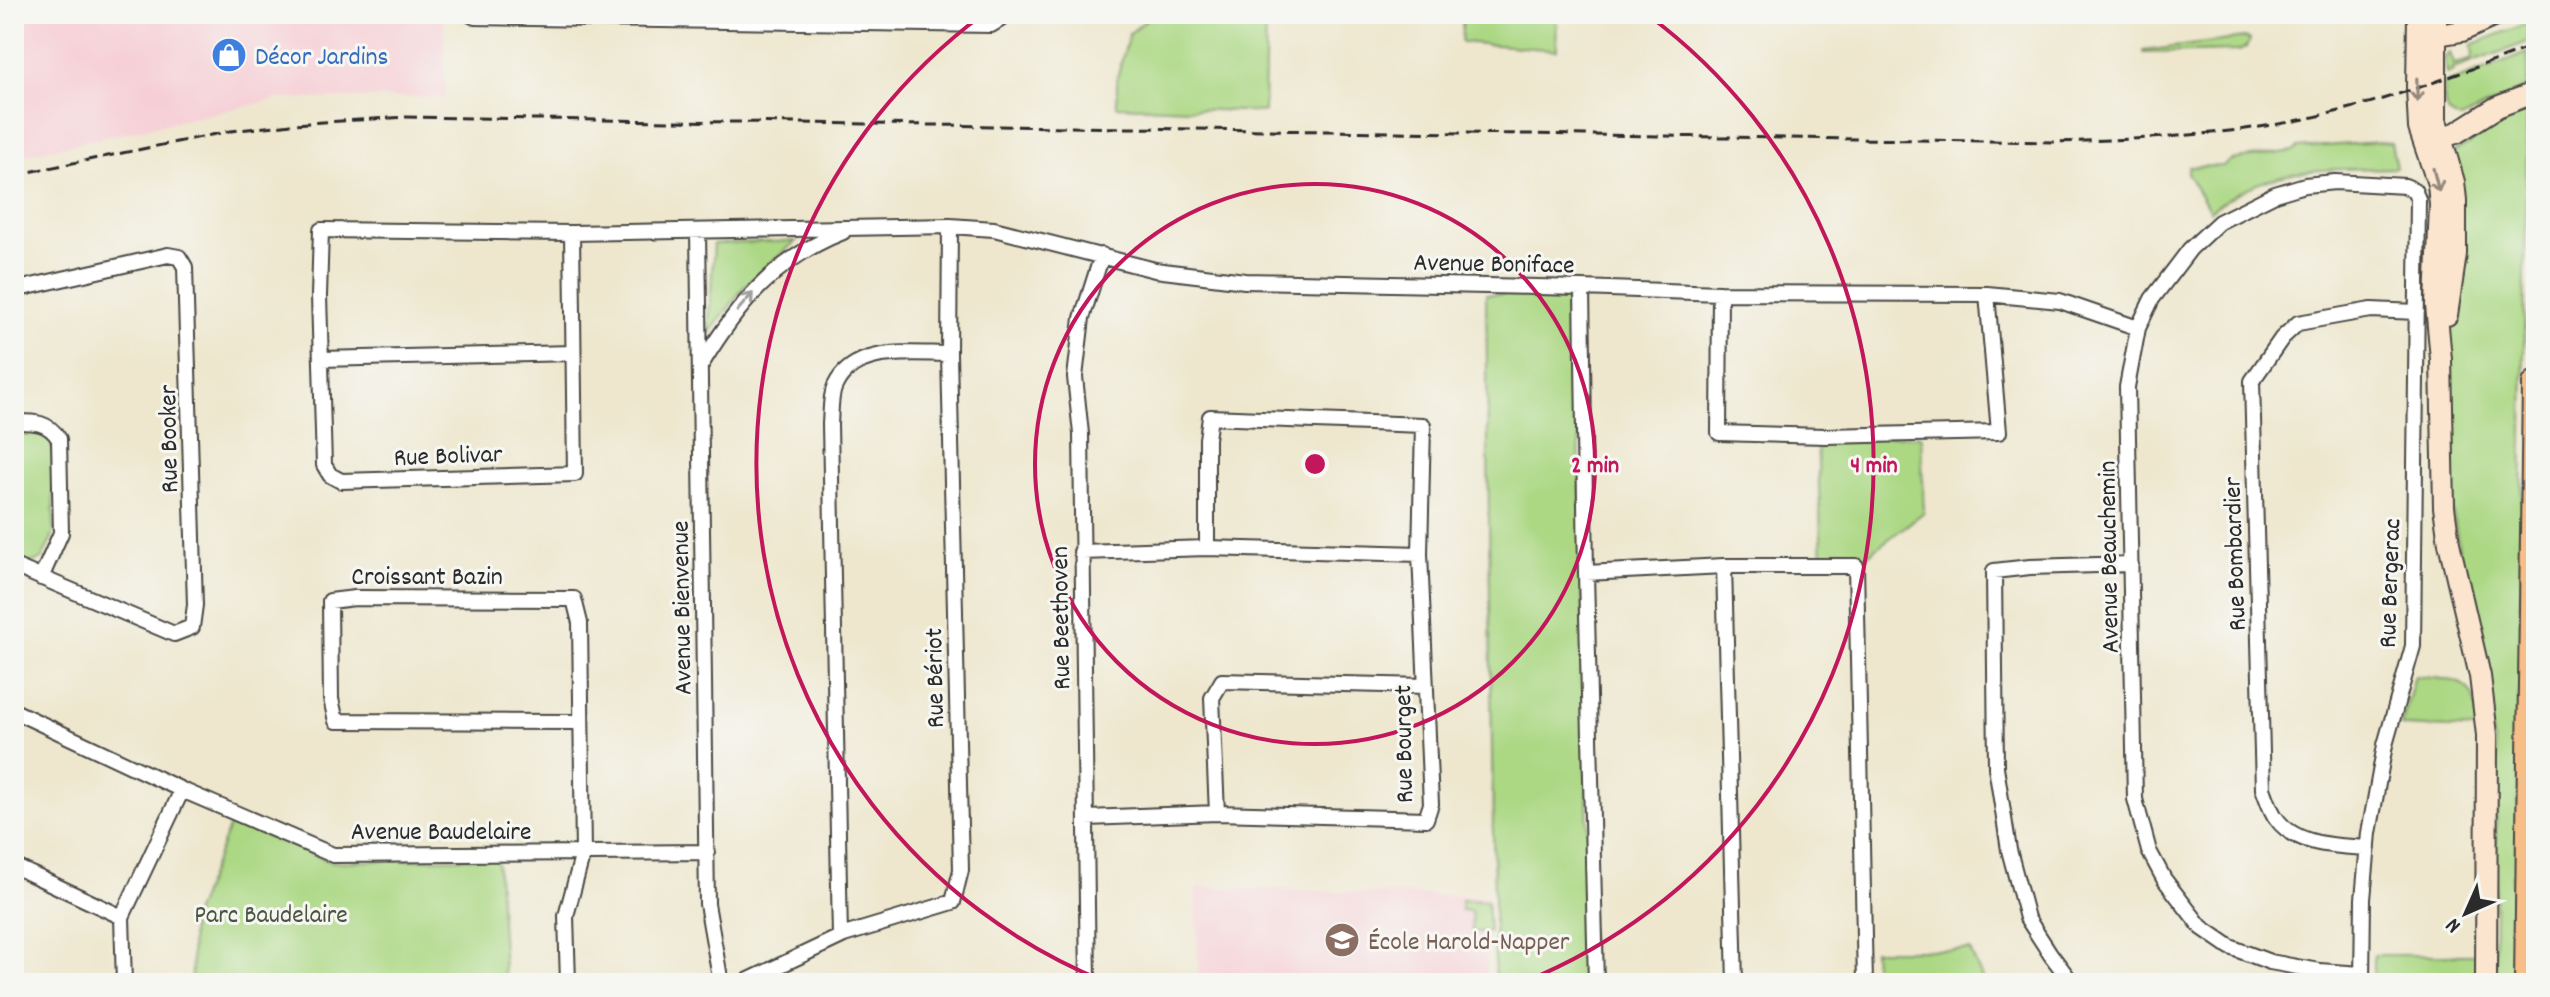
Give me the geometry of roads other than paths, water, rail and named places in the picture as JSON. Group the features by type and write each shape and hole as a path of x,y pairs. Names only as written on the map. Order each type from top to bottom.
{"highway":[{"path":"2528,983 2536,384"}],"main road":[{"path":"2418,14 2427,37"},
{"path":"2436,14 2427,37 2417,103 2432,140 2439,197 2436,305 2441,359 2445,518 2480,676 2487,735 2486,983"},
{"path":"2427,37 2462,31 2499,14"},
{"path":"2432,140 2462,130 2497,107 2536,92"}],"street":[{"path":"469,14 475,17 991,25 1009,14"},
{"name":"Avenue Beauchemin","path":"2362,978 2270,962 2230,947 2201,927 2164,879 2149,851 2135,799 2127,387 2138,328 2152,299 2190,249 2219,222 2275,194 2305,185 2335,182 2405,186"},
{"name":"Rue Bergerac","path":"2362,978 2363,899 2368,848 2385,745 2413,646 2418,199 2414,190 2405,186"},
{"name":"Avenue Boniface","path":"321,230 572,233 950,226 994,229 1155,270 1245,281 1720,293 1987,294 2060,301 2138,328"},
{"name":"Rue Bériot","path":"743,983 840,937 953,902 961,870 949,354 950,226"},
{"name":"Avenue Boniface","path":"701,366 746,299 777,270 816,242 851,228"},
{"name":"Rue Bolivar","path":"321,230 319,296 324,465 330,475 341,481 575,474 572,233"},
{"name":"Avenue Bienvenue","path":"698,231 707,904 721,983"},
{"name":"Rue Booker","path":"14,290 168,255 179,257 185,267 195,605 192,627 174,634 14,566"},
{"name":"Rue Beethoven","path":"1088,983 1081,434 1075,377 1082,318 1102,255"},
{"path":"1582,288 1596,983"},
{"path":"1720,293 1719,433 1826,436 1999,432 1987,294"},
{"name":"Rue Bombardier","path":"2368,848 2335,846 2293,835 2275,817 2263,789 2252,381 2282,338 2298,323 2371,310 2417,312"},
{"path":"321,359 573,353"},
{"path":"840,937 830,424 834,388 845,371 863,358 949,354"},
{"name":"Rue Bourget","path":"1087,818 1217,813 1426,819 1431,804 1420,554 1423,425 1210,417 1207,439 1207,548"},
{"path":"14,422 46,425 59,439 61,533 41,578"},
{"path":"1081,552 1207,548 1420,554"},
{"path":"2072,983 2027,918 2009,850 1996,767 1994,571 2131,564"},
{"path":"1586,573 1724,566 1856,566 1865,983"},
{"path":"1724,566 1735,983"},
{"name":"Croissant Bazin","path":"568,983 566,916 583,853 580,623 574,599 355,598 330,601 331,699 336,721 581,722"},
{"path":"1217,813 1212,698 1222,681 1426,686"},
{"name":"Avenue Baudelaire","path":"14,711 182,790 333,855 707,852"},
{"path":"124,983 122,917 182,790"},
{"path":"14,866 122,917"}],"railway":[{"path":"14,175 231,131 406,117 2052,142 2133,139 2239,130 2301,120 2369,103 2536,45"}],"place":[{"name":"Décor Jardins","path":"229,55"},
{"name":"École Harold-Napper","path":"1342,940"}],"park label":[{"name":"Parc Baudelaire","path":"271,913"}]}
